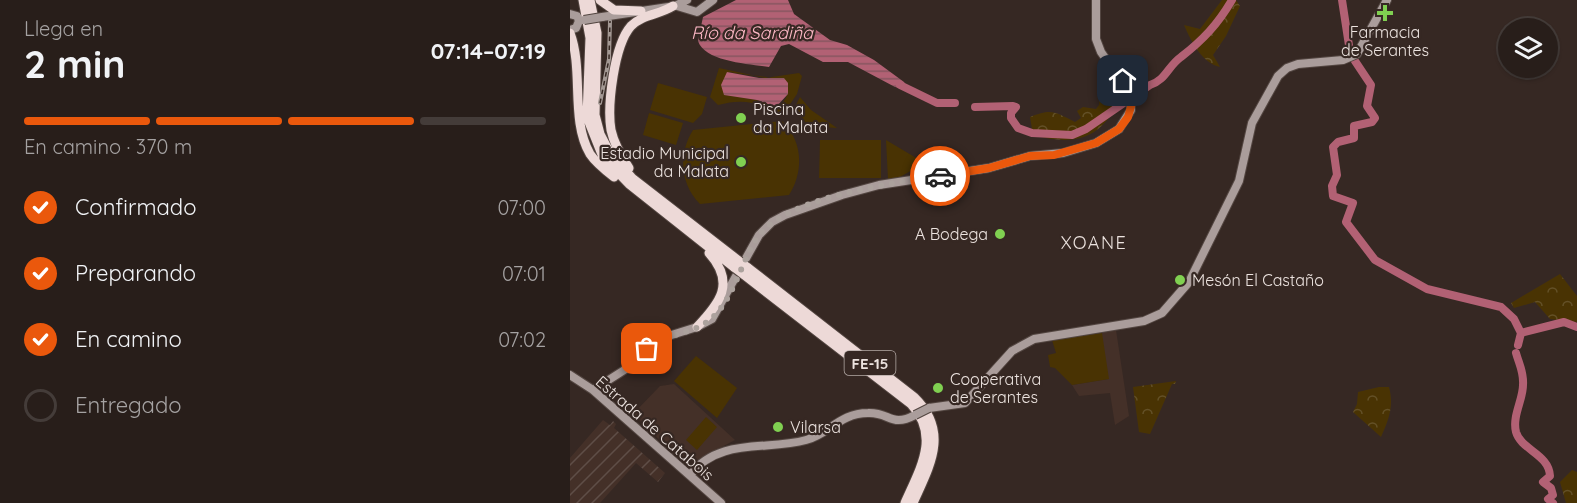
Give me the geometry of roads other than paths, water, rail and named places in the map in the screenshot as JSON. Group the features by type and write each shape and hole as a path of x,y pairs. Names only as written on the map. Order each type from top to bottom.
{"highway":[{"name":"FE-15","path":"583,0 590,38 587,117 592,135 603,157 615,172 914,397 928,414 934,433 933,456 913,503"},
{"name":"FE-15","path":"590,0 597,33 594,94 595,115 600,135 622,169 700,241 741,267 903,398 921,416 927,436 927,449 904,503"},
{"path":"600,0 614,10 641,11"},
{"path":"660,204 621,157 611,130 610,115 617,57 626,33 643,17 674,6"},
{"path":"570,32 576,60 580,128 585,146 598,164 616,179 660,204"},
{"path":"697,327 719,302 723,281 717,263 700,241"}],"main road":[{"path":"570,32 582,20 674,6 688,0 689,9"},
{"path":"674,6 697,12 704,3 713,0"},
{"path":"592,390 629,367 662,338 697,327 717,313 756,239 767,226 780,218 862,189 989,168 1023,158 1054,155 1091,145 1124,124 1131,99 1101,52 1096,39 1096,0"},
{"path":"689,470 733,448 808,440 838,420 865,413 901,422 929,408 965,403 999,364 1019,346 1048,335 1085,331 1154,318 1172,303 1193,275 1239,181 1252,123 1278,76 1287,68 1298,64 1343,60 1357,54 1387,0"},
{"path":"570,14 582,20"},
{"name":"Estrada de Catabois","path":"570,375 592,390 675,462 689,470 721,503"}],"water":[{"name":"Río da Sardiña","path":"736,0 788,0 794,14 830,40 847,45 874,60 904,82 908,89 895,87 848,62 823,62 789,44 781,46 769,67 729,61 709,54 698,41 703,17"},
{"path":"727,72 759,78 784,78 788,83 788,94 776,107 757,100 724,95 721,85"}],"waterway":[{"name":"Río da Sardiña","path":"975,107 1013,106 1016,107 1011,113 1011,118 1018,128 1032,133 1072,135 1086,129 1160,80 1210,31 1232,0"},
{"name":"Río da Sardiña","path":"1342,0 1350,52"},
{"name":"Río da Sardiña","path":"1355,61 1371,85 1367,106 1375,118 1372,122 1354,126 1354,138 1338,142 1333,147 1337,175 1332,186 1333,196 1353,203 1346,222 1375,260 1427,289 1501,307 1514,319 1521,333 1564,322 1577,327"},
{"name":"Río da Sardiña","path":"900,85 937,103 955,103"},
{"path":"1518,345 1521,333"},
{"path":"1516,353 1523,380 1523,391 1515,420 1516,432 1523,443 1545,462 1550,476 1543,482 1551,488 1553,495 1548,499 1553,503"}],"railway":[{"path":"600,103 609,59 610,21"}],"place":[{"name":"Farmacia de Serantes","path":"1385,13"},
{"name":"Piscina da Malata","path":"741,118"},
{"name":"Estadio Municipal da Malata","path":"741,162"},
{"name":"A Bodega","path":"1000,234"},
{"name":"Mesón El Castaño","path":"1180,280"},
{"name":"Cooperativa de Serantes","path":"938,388"},
{"name":"Vilarsa","path":"778,427"}],"district":[{"name":"XOANE","path":"1094,242"}]}
